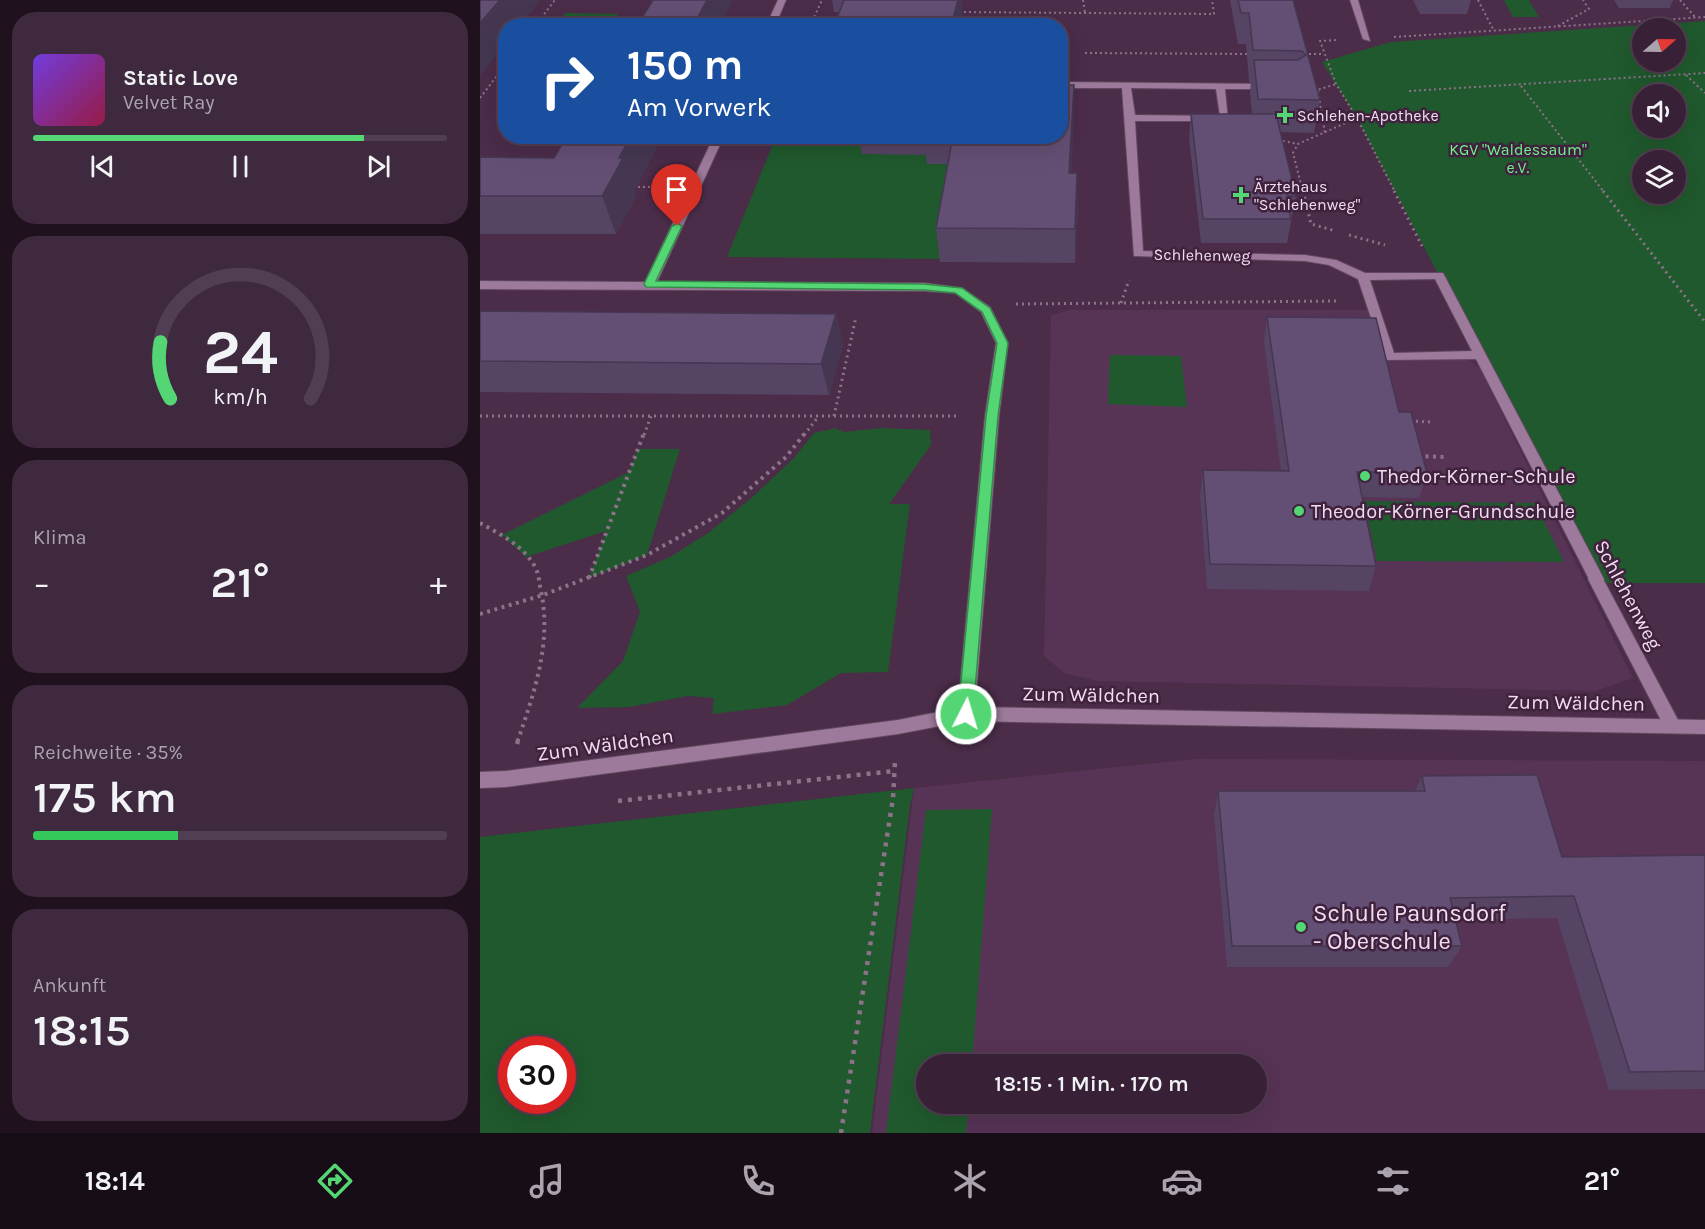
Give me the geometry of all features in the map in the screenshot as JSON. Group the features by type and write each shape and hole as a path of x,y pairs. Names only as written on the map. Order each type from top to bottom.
{"street":[{"path":"774,18 782,0"},
{"path":"1354,0 1367,39"},
{"path":"1068,85 1294,87"},
{"name":"Schlehenweg","path":"1126,85 1138,254 1305,258 1332,262 1363,278 1439,275 1672,725"},
{"path":"1130,118 1225,119 1220,86"},
{"path":"650,284 715,144"},
{"path":"1363,278 1389,357 1481,356"},
{"path":"480,285 924,287 958,290 986,310 1002,343 992,416 966,714"},
{"name":"Zum Wäldchen","path":"480,780 506,779 898,727 966,714 1705,727"}],"path":[{"path":"541,18 555,0"},
{"path":"814,18 822,0"},
{"path":"1083,0 1085,13"},
{"path":"956,12 1214,14 1212,0"},
{"path":"1478,0 1494,31"},
{"path":"1558,27 1589,9 1583,0"},
{"path":"1680,0 1695,18"},
{"path":"1367,39 1705,17"},
{"path":"1320,41 1336,84 1357,118 1439,275"},
{"path":"1082,53 1261,54"},
{"path":"1294,54 1324,54"},
{"path":"1409,91 1521,86 1705,73"},
{"path":"1685,75 1705,93"},
{"path":"480,98 498,76"},
{"path":"1294,87 1310,92 1336,84"},
{"path":"1521,86 1705,322"},
{"path":"1318,91 1325,132"},
{"path":"1225,119 1248,133 1298,144 1357,118"},
{"path":"1298,144 1293,153 1311,224 1385,245"},
{"path":"628,187 695,187"},
{"path":"834,416 863,287"},
{"path":"986,310 1021,303 1347,301"},
{"path":"480,416 992,416"},
{"path":"589,578 651,416"},
{"path":"480,614 543,595 647,555 722,513 786,457 820,416"},
{"path":"1408,421 1432,422"},
{"path":"1408,456 1444,457"},
{"path":"480,523 506,537 534,565 543,595 547,629 538,676 506,779"},
{"path":"841,1133 893,798 898,727"},
{"path":"610,802 894,771"}],"shaded area":[{"name":"Theodor-Körner-Grundschule","path":"1068,310 1374,310 1389,357 1459,357 1471,361 1479,367 1633,678 1596,691 1097,681 1064,673 1044,656 1051,316"},
{"name":"Schule Paunsdorf - Oberschule","path":"1195,759 1705,761 1705,1133 872,1133 914,788"}],"green space":[{"path":"1504,0 1529,0 1539,17 1513,17"},
{"path":"565,13 618,14 615,18 561,18"},
{"name":"KGV \"Waldessaum\" e.V.","path":"1705,21 1705,583 1606,583 1533,457 1357,118 1322,62 1391,42 1632,26 1632,72 1686,72 1686,22"},
{"path":"773,144 865,144 929,155 964,164 940,259 727,257"},
{"path":"1110,355 1181,356 1187,407 1108,404"},
{"path":"835,428 844,432 881,428 930,430 931,445 889,504 910,504 888,672 841,673 787,705 712,714 714,698 688,696 629,707 577,708 623,661 640,612 626,576 670,557 708,533 749,500 793,459 814,433"},
{"path":"638,449 680,449 647,555 589,578 606,531 526,557 502,535 629,472"},
{"path":"1364,501 1535,503 1564,562 1377,561"},
{"path":"914,788 910,805 870,1133 480,1133 480,837"},
{"path":"992,809 973,1054 916,1054 916,1114 968,1114 966,1133 886,1133 926,810"}],"building":[{"path":"480,0 500,0 480,23"},
{"path":"653,0 707,0 697,18 642,18"},
{"path":"844,0 958,0 953,18 837,18"},
{"path":"1238,0 1293,0 1320,100 1258,99 1254,60 1298,60 1306,55 1302,51 1253,50 1249,13 1241,13"},
{"path":"1068,85 1074,85 1069,173 1077,173 1075,229 936,228 952,144 1068,144"},
{"name":"Ärztehaus \"Schlehenweg\"","path":"1191,114 1276,114 1296,196 1287,196 1291,219 1203,219"},
{"path":"562,144 627,144 619,158 623,158 602,196 480,196 480,157 554,158"},
{"path":"480,311 836,314 821,364 480,361"},
{"path":"1267,317 1376,318 1399,412 1411,412 1427,473 1357,472 1376,566 1210,564 1203,470 1289,471"},
{"path":"1537,775 1562,857 1705,855 1705,1071 1630,1072 1574,896 1450,898 1462,946 1232,946 1218,791 1425,791 1422,776"}],"place":[{"name":"Schlehen-Apotheke","path":"1285,115"},
{"name":"Ärztehaus \"Schlehenweg\"","path":"1241,195"},
{"name":"Thedor-Körner-Schule","path":"1365,476"},
{"name":"Theodor-Körner-Grundschule","path":"1299,511"},
{"name":"Schule Paunsdorf - Oberschule","path":"1301,927"}],"route":[{"path":"677,226 650,284 924,287 958,290 986,310 1002,343 992,416 966,714"}]}
